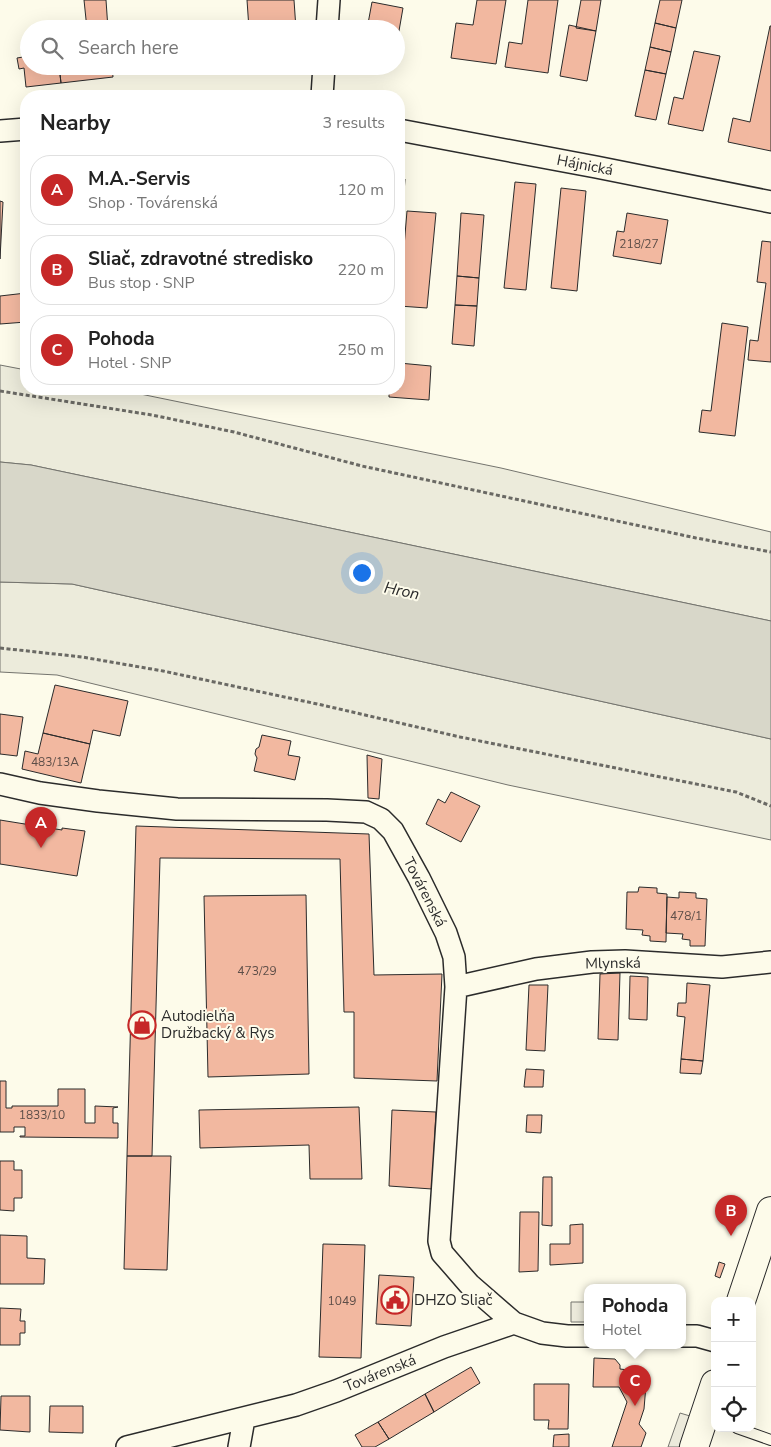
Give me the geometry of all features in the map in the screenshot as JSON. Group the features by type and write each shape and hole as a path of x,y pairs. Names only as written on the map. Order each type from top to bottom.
{"street":[{"path":"328,20 329,0"},
{"path":"322,90 323,75"},
{"path":"0,131 20,129"},
{"name":"Hájnická","path":"405,131 771,202"},
{"name":"Továrenská","path":"0,784 40,793 177,809 327,810 366,812 381,819 393,831 419,878 449,941 454,957 456,987 439,1241 442,1253 469,1284 514,1323 542,1332 567,1336 584,1336"},
{"name":"Mlynská","path":"456,987 536,968 584,963 626,961 722,967 771,962"},
{"path":"742,1297 770,1218"},
{"name":"Továrenská","path":"126,1447 296,1405 336,1392 444,1347 514,1323"},
{"path":"686,1336 697,1336 711,1340"},
{"path":"694,1447 709,1419 714,1387"},
{"path":"239,1447 244,1419"}],"lane":[{"path":"748,1432 771,1440"}],"path":[{"path":"0,391 20,394"},
{"path":"25,395 152,415 216,428 362,466 696,538 771,552"},
{"path":"0,648 82,656 163,671 460,737 736,792 771,806"}],"shaded area":[{"path":"0,365 20,369 20,395 145,395 501,468 771,532 771,621 31,465 0,462"},
{"path":"0,582 72,584 771,739 771,840 508,785 57,675 0,672"},
{"path":"571,1302 584,1302 584,1322 571,1322"},
{"path":"680,1413 690,1416 679,1447 668,1447"}],"water":[{"name":"Hron","path":"0,462 31,465 771,621 771,739 72,584 0,582"}],"building":[{"path":"84,0 106,0 107,20 86,20"},
{"path":"247,0 294,0 295,20 248,20"},
{"path":"477,0 506,0 496,64 451,58 456,23 473,25"},
{"path":"528,0 558,0 548,73 505,67 509,42 522,44"},
{"path":"581,0 601,0 596,31 576,28"},
{"path":"660,0 682,0 676,28 655,23"},
{"path":"372,2 403,8 401,20 369,20"},
{"path":"655,23 676,28 671,52 650,47"},
{"path":"569,25 596,31 587,81 560,76"},
{"path":"770,26 771,151 728,142 733,118 750,122"},
{"path":"650,47 671,52 666,74 645,70"},
{"path":"694,51 720,56 703,131 668,124 674,97 683,99"},
{"path":"17,58 20,58 20,69 19,69"},
{"path":"645,70 666,74 656,120 635,116"},
{"path":"25,75 60,75 61,83 26,87"},
{"path":"60,75 113,75 113,77 61,83"},
{"path":"515,182 536,184 526,290 504,288"},
{"path":"561,188 586,191 577,291 551,288"},
{"path":"0,201 3,202 0,259"},
{"path":"407,211 436,213 427,308 405,306 405,235"},
{"path":"461,213 484,215 479,278 457,276"},
{"path":"627,213 668,220 661,264 613,256 617,231 624,232"},
{"path":"762,241 771,242 771,362 748,360 750,340 758,341 766,283 757,282"},
{"path":"457,276 479,278 477,306 455,305"},
{"path":"20,294 20,322 0,324 0,296"},
{"path":"455,305 477,306 474,346 452,344"},
{"path":"722,323 748,327 735,436 699,432 702,410 711,411"},
{"path":"405,364 431,366 429,400 389,397 389,395 405,395"},
{"path":"55,685 128,701 120,736 93,730 90,744 43,733"},
{"path":"0,714 23,717 17,756 0,754"},
{"path":"43,733 90,744 81,783 22,769 25,751 38,754"},
{"path":"262,735 291,741 288,755 300,757 295,780 254,771 257,758 255,754 256,749 259,747"},
{"path":"367,755 382,759 379,799 368,798"},
{"path":"451,792 480,806 461,842 426,824 438,799 445,803"},
{"path":"0,820 62,830 62,828 85,831 77,876 0,864"},
{"path":"136,826 369,834 374,975 442,974 437,1081 354,1078 354,1012 344,1012 340,859 160,858 152,1156 127,1156"},
{"path":"639,887 657,888 657,893 667,894 666,942 650,941 650,936 642,935 643,930 626,929 627,892 638,892"},
{"path":"679,892 696,893 696,898 707,899 705,946 690,946 690,940 682,939 683,934 666,933 667,897 679,898"},
{"path":"306,895 309,1074 208,1077 204,896"},
{"path":"620,973 618,1040 598,1039 600,974"},
{"path":"630,976 648,977 647,1020 629,1019"},
{"path":"687,983 710,985 703,1061 681,1059 685,1017 677,1016 678,1003 686,1003"},
{"path":"529,985 548,985 545,1051 526,1050"},
{"path":"681,1059 703,1061 701,1074 680,1073"},
{"path":"526,1069 544,1070 543,1087 524,1087"},
{"path":"0,1081 6,1081 6,1108 12,1108 12,1106 58,1106 58,1089 85,1089 85,1123 95,1123 95,1106 118,1107 113,1108 113,1123 118,1123 118,1138 20,1137 25,1136 25,1127 14,1127 14,1132 0,1132"},
{"path":"359,1107 362,1179 310,1179 309,1145 200,1148 199,1110"},
{"path":"392,1110 436,1112 432,1189 389,1186"},
{"path":"527,1115 542,1115 541,1133 526,1132"},
{"path":"127,1156 171,1156 167,1270 124,1269"},
{"path":"0,1161 14,1161 14,1170 22,1170 22,1198 14,1198 14,1211 0,1210"},
{"path":"543,1177 552,1177 552,1226 542,1225"},
{"path":"520,1212 539,1212 538,1271 519,1272"},
{"path":"583,1224 583,1263 550,1265 550,1244 570,1244 570,1225"},
{"path":"0,1235 27,1236 27,1258 45,1259 44,1284 0,1284"},
{"path":"323,1244 365,1245 361,1358 319,1357"},
{"path":"719,1262 725,1264 720,1278 715,1276"},
{"name":"DHZO Sliač","path":"379,1275 414,1277 411,1326 376,1324"},
{"path":"0,1308 21,1309 20,1321 25,1321 25,1333 20,1333 20,1345 0,1345"},
{"path":"594,1358 615,1359 620,1365 620,1369 628,1370 646,1385 644,1409 639,1424 646,1433 641,1447 612,1447 627,1402 619,1387 593,1387"},
{"path":"471,1367 480,1383 434,1412 425,1394"},
{"path":"534,1384 569,1384 568,1429 548,1429 549,1420 534,1420"},
{"path":"425,1394 434,1412 389,1439 378,1422"},
{"path":"1,1396 30,1396 30,1432 0,1430"},
{"path":"50,1406 83,1406 83,1433 49,1432"},
{"path":"378,1422 389,1439 375,1447 362,1447 355,1435"},
{"path":"569,1434 569,1447 553,1447 554,1435"}],"place":[{"name":"M.A.-Servis","path":"41,848"},
{"name":"Autodielňa Družbacký & Rys","path":"142,1025"},
{"name":"Sliač, zdravotné stredisko","path":"731,1236"},
{"name":"DHZO Sliač","path":"395,1300"},
{"name":"Pohoda","path":"635,1406"}]}
